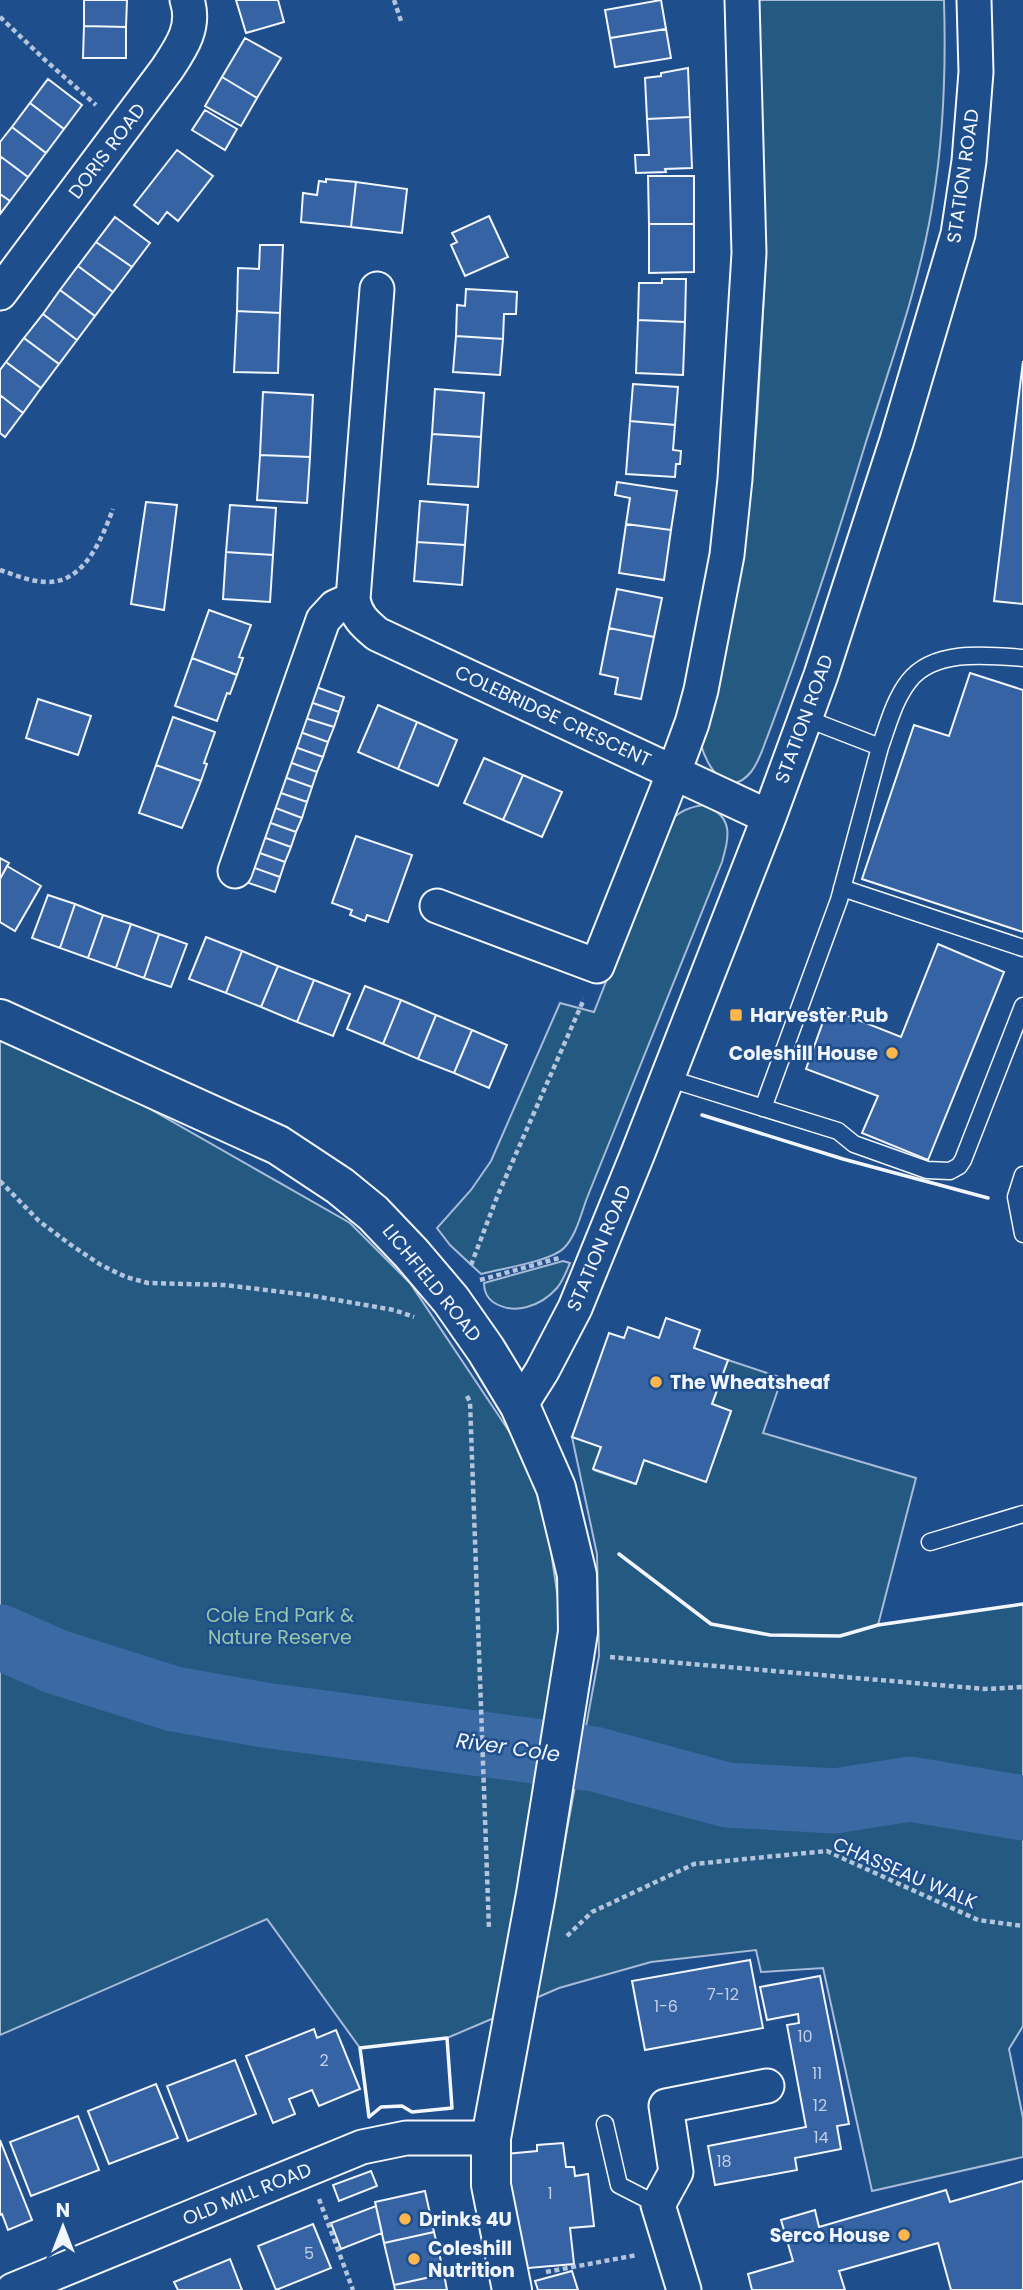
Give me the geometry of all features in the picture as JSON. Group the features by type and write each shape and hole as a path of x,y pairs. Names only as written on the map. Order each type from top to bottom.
{"main road":[{"name":"LICHFIELD ROAD","path":"0,1019 278,1145 312,1166 373,1213 412,1254 462,1291 486,1350 520,1406 556,1488 577,1575 589,1644 536,1894 491,2138 491,2185 511,2286"}],"street":[{"name":"DORIS ROAD","path":"0,293 184,44 190,25 187,0"},
{"path":"437,906 597,966 674,772 701,690 727,555 735,479 749,253 742,0"},
{"name":"STATION ROAD","path":"520,1406 575,1308 769,817 805,718 897,440 958,234 969,161 976,72 974,0"},
{"path":"235,871 323,620 335,607 353,599 377,289"},
{"name":"COLEBRIDGE CRESCENT","path":"353,599 355,611 377,634 769,817"},
{"path":"684,2290 658,2204 676,2172 666,2106 767,2086"},
{"name":"OLD MILL ROAD","path":"13,2290 362,2147 406,2138 491,2138"}],"lane":[{"path":"763,1108 842,888 880,747 897,701 909,681 923,667 941,660 989,656 1023,658"},
{"path":"805,718 880,747"},
{"path":"842,888 1023,948"},
{"path":"667,1078 838,1131 854,1143 927,1170 950,1171 963,1160 1023,1006"},
{"path":"1023,1175 1016,1196 1023,1234"},
{"path":"930,1542 1023,1514"},
{"path":"605,2124 619,2185 658,2204"}],"path":[{"path":"394,0 401,21"},
{"path":"0,17 45,60 124,127"},
{"path":"0,570 35,581 59,581 70,576 97,548 113,509"},
{"path":"462,1291 497,1196 597,966"},
{"path":"0,1181 39,1221 101,1265 126,1277 148,1283 224,1285 308,1295 394,1310 424,1321 462,1291 492,1275 565,1256 594,1260"},
{"path":"466,1393 470,1402 484,1822"},
{"path":"589,1644 985,1689 1023,1687"},
{"name":"CHASSEAU WALK","path":"563,1939 592,1912 694,1864 827,1851 978,1920 1023,1926"},
{"path":"308,2169 353,2290"},
{"path":"511,2286 603,2260 673,2249"}],"green space":[{"path":"756,0 944,0 944,75 940,151 933,201 903,324 829,561 776,713 751,772 734,783 727,782 713,771 701,745 737,583 749,508 757,421 766,257"},
{"path":"706,805 721,816 727,829 722,862 575,1231 558,1253 481,1274 450,1245 437,1228 471,1190 491,1161 560,1003 594,1012 669,822 686,810"},
{"name":"Cole End Park & Nature Reserve","path":"0,1037 143,1105 350,1223 410,1283 519,1446 545,1511 561,1619 501,2015 447,2038 360,2048 267,1919 0,2035"},
{"path":"563,1261 570,1263 557,1288 543,1300 527,1307 501,1306 489,1298 484,1289 484,1283"},
{"path":"728,1360 782,1378 763,1433 916,1478 878,1625 1023,1604 1023,2026 1009,2049 1023,2118 1023,2157 872,2191 823,1968 761,1972 756,1950 651,1962 559,1988 536,1998 599,1656 597,1554 572,1437 601,1447 594,1470 635,1484 644,1460 706,1481 731,1411 712,1404"}],"building":[{"path":"84,0 127,0 126,27 84,26"},
{"path":"236,0 278,0 284,22 246,33"},
{"path":"661,0 666,29 610,38 605,10"},
{"path":"84,26 126,27 126,58 83,58"},
{"path":"666,29 671,58 615,67 610,38"},
{"path":"245,38 281,58 257,98 222,77"},
{"path":"688,68 690,117 647,119 645,78"},
{"path":"222,77 257,98 241,126 205,106"},
{"path":"48,79 82,105 64,129 30,103"},
{"path":"30,103 64,129 46,153 12,127"},
{"path":"205,110 237,129 225,150 192,130"},
{"path":"690,117 692,168 636,173 635,155 649,155 647,119"},
{"path":"12,127 46,153 28,177 0,156 0,142"},
{"path":"177,150 213,176 178,221 167,212 158,224 134,205"},
{"path":"0,156 28,177 10,201 0,194"},
{"path":"648,176 694,176 694,224 649,224"},
{"path":"326,179 356,182 351,227 301,222 303,193 317,195 319,181 326,182"},
{"path":"356,182 407,189 402,233 351,227"},
{"path":"0,194 10,201 0,214"},
{"path":"489,216 508,257 465,276 451,245 457,242 452,233"},
{"path":"115,217 150,243 132,267 96,242"},
{"path":"649,224 694,224 694,272 649,273"},
{"path":"96,242 132,267 113,292 78,266"},
{"path":"260,245 283,245 280,313 237,311 238,268 259,269"},
{"path":"78,266 113,292 95,316 60,290"},
{"path":"662,279 686,279 685,322 638,320 639,283 662,283"},
{"path":"466,289 517,292 516,314 504,314 503,339 456,336 457,305 465,306"},
{"path":"60,290 95,316 77,340 43,314"},
{"path":"237,311 280,313 278,373 234,372"},
{"path":"43,314 77,340 59,364 24,338"},
{"path":"638,320 685,322 683,375 636,373"},
{"path":"456,336 503,339 500,375 453,372"},
{"path":"24,338 59,364 41,388 6,362"},
{"path":"1023,361 1023,604 994,601"},
{"path":"6,362 41,388 23,413 0,395 0,370"},
{"path":"633,384 678,387 675,425 630,421"},
{"path":"435,389 484,393 481,437 432,434"},
{"path":"263,392 313,395 310,457 260,455"},
{"path":"0,395 23,413 5,437 0,433"},
{"path":"630,421 675,425 673,450 681,451 675,477 626,474"},
{"path":"432,434 481,437 478,487 428,484"},
{"path":"260,455 310,457 307,503 257,500"},
{"path":"617,482 677,491 671,530 626,524 630,498 615,495"},
{"path":"420,501 468,505 465,545 417,542"},
{"path":"146,502 177,505 164,610 131,604"},
{"path":"230,505 276,508 273,555 226,552"},
{"path":"626,524 671,530 664,580 619,573"},
{"path":"417,542 465,545 462,585 414,581"},
{"path":"226,552 273,555 270,602 223,599"},
{"path":"617,589 662,598 654,637 609,628"},
{"path":"209,610 251,625 239,657 243,658 237,675 192,658"},
{"path":"609,628 654,637 641,699 615,694 618,678 600,674"},
{"path":"192,658 237,675 217,721 175,706"},
{"path":"970,673 1023,690 1023,932 862,879 914,725 949,736"},
{"path":"316,687 344,697 339,712 310,702"},
{"path":"38,699 91,716 78,755 26,738"},
{"path":"310,702 339,712 334,727 305,718"},
{"path":"378,705 417,722 398,769 358,752"},
{"path":"173,717 215,732 201,781 156,765"},
{"path":"305,718 334,727 328,742 300,732"},
{"path":"417,722 457,740 438,786 398,769"},
{"path":"300,732 328,742 323,757 295,747"},
{"path":"295,747 323,757 317,772 289,762"},
{"path":"484,758 523,775 503,820 464,803"},
{"path":"289,762 317,772 312,787 284,777"},
{"path":"156,765 201,781 182,828 139,813"},
{"path":"523,775 562,792 542,837 503,820"},
{"path":"284,777 312,787 307,802 278,792"},
{"path":"278,792 307,802 302,818 273,807"},
{"path":"273,807 302,818 296,832 268,822"},
{"path":"268,822 296,832 291,847 263,837"},
{"path":"356,836 412,855 388,922 367,915 365,921 350,915 352,910 332,903"},
{"path":"263,837 291,847 285,862 257,852"},
{"path":"257,852 285,862 280,877 252,867"},
{"path":"0,858 9,863 0,879"},
{"path":"7,866 41,886 15,931 0,922 0,879"},
{"path":"252,867 280,877 275,892 246,882"},
{"path":"48,895 75,904 60,948 32,938"},
{"path":"75,904 103,915 88,958 60,948"},
{"path":"103,915 131,924 116,968 88,958"},
{"path":"131,924 159,934 144,978 116,968"},
{"path":"159,934 187,944 171,987 144,978"},
{"path":"206,937 242,951 226,993 189,979"},
{"name":"Coleshill House","path":"938,944 1004,972 928,1160 862,1133 878,1096 806,1069 828,1008 901,1037"},
{"path":"242,951 278,966 261,1007 226,993"},
{"path":"278,966 314,980 297,1022 261,1007"},
{"path":"314,980 350,994 333,1036 297,1022"},
{"path":"365,986 401,1000 383,1044 347,1029"},
{"path":"401,1000 436,1015 418,1059 383,1044"},
{"path":"436,1015 472,1030 454,1073 418,1059"},
{"path":"472,1030 507,1045 489,1088 454,1073"},
{"name":"The Wheatsheaf","path":"666,1318 700,1330 694,1348 728,1360 712,1404 731,1411 706,1482 644,1460 636,1484 593,1469 601,1447 572,1437 609,1333 624,1338 628,1327 659,1338"},
{"path":"750,1960 763,2028 645,2050 632,1981"},
{"path":"820,1976 849,2124 837,2126 841,2149 795,2158 797,2170 715,2185 708,2146 806,2127 787,2025 799,2023 798,2014 767,2020 760,1987"},
{"path":"314,2029 317,2038 336,2030 360,2089 319,2106 312,2090 289,2099 295,2114 273,2123 246,2056"},
{"path":"235,2060 256,2114 188,2141 167,2086"},
{"path":"156,2084 178,2138 109,2164 88,2111"},
{"path":"78,2116 99,2170 31,2196 10,2142"},
{"path":"0,2140 32,2220 8,2230 2,2214 0,2215"},
{"path":"563,2143 566,2167 574,2167 575,2176 588,2174 594,2226 570,2228 574,2264 517,2269 505,2154 537,2151 537,2145"},
{"path":"371,2171 377,2186 339,2201 333,2185"},
{"name":"Serco House","path":"1023,2181 1023,2290 951,2290 938,2243 839,2271 845,2290 752,2290 748,2274 793,2261 781,2220 815,2210 819,2227 946,2190 950,2202"},
{"name":"Drinks 4U","path":"425,2191 434,2232 384,2243 375,2202"},
{"path":"376,2206 382,2233 341,2249 331,2223"},
{"path":"313,2224 331,2268 276,2290 258,2246"},
{"name":"Coleshill Nutrition","path":"434,2232 444,2274 394,2285 384,2243"},
{"path":"230,2259 242,2290 178,2290 174,2282"},
{"path":"572,2271 578,2290 538,2290 535,2281"},
{"path":"444,2274 447,2290 395,2290 394,2285"}],"waterway":[{"name":"River Cole","path":"0,1637 57,1662 174,1699 264,1715 594,1759 727,1795 835,1801 910,1789 1023,1808"}],"wall":[{"path":"702,1115 843,1159 988,1198"},
{"path":"619,1554 711,1624 770,1635 840,1636 878,1625 1023,1604"},
{"path":"447,2038 452,2108 412,2112 402,2106 381,2107 369,2117 360,2048 447,2038"}],"place":[{"name":"Harvester Pub","path":"736,1015"},
{"name":"Coleshill House","path":"892,1053"},
{"name":"The Wheatsheaf","path":"656,1382"},
{"name":"Drinks 4U","path":"405,2219"},
{"name":"Serco House","path":"904,2235"},
{"name":"Coleshill Nutrition","path":"414,2259"}]}
